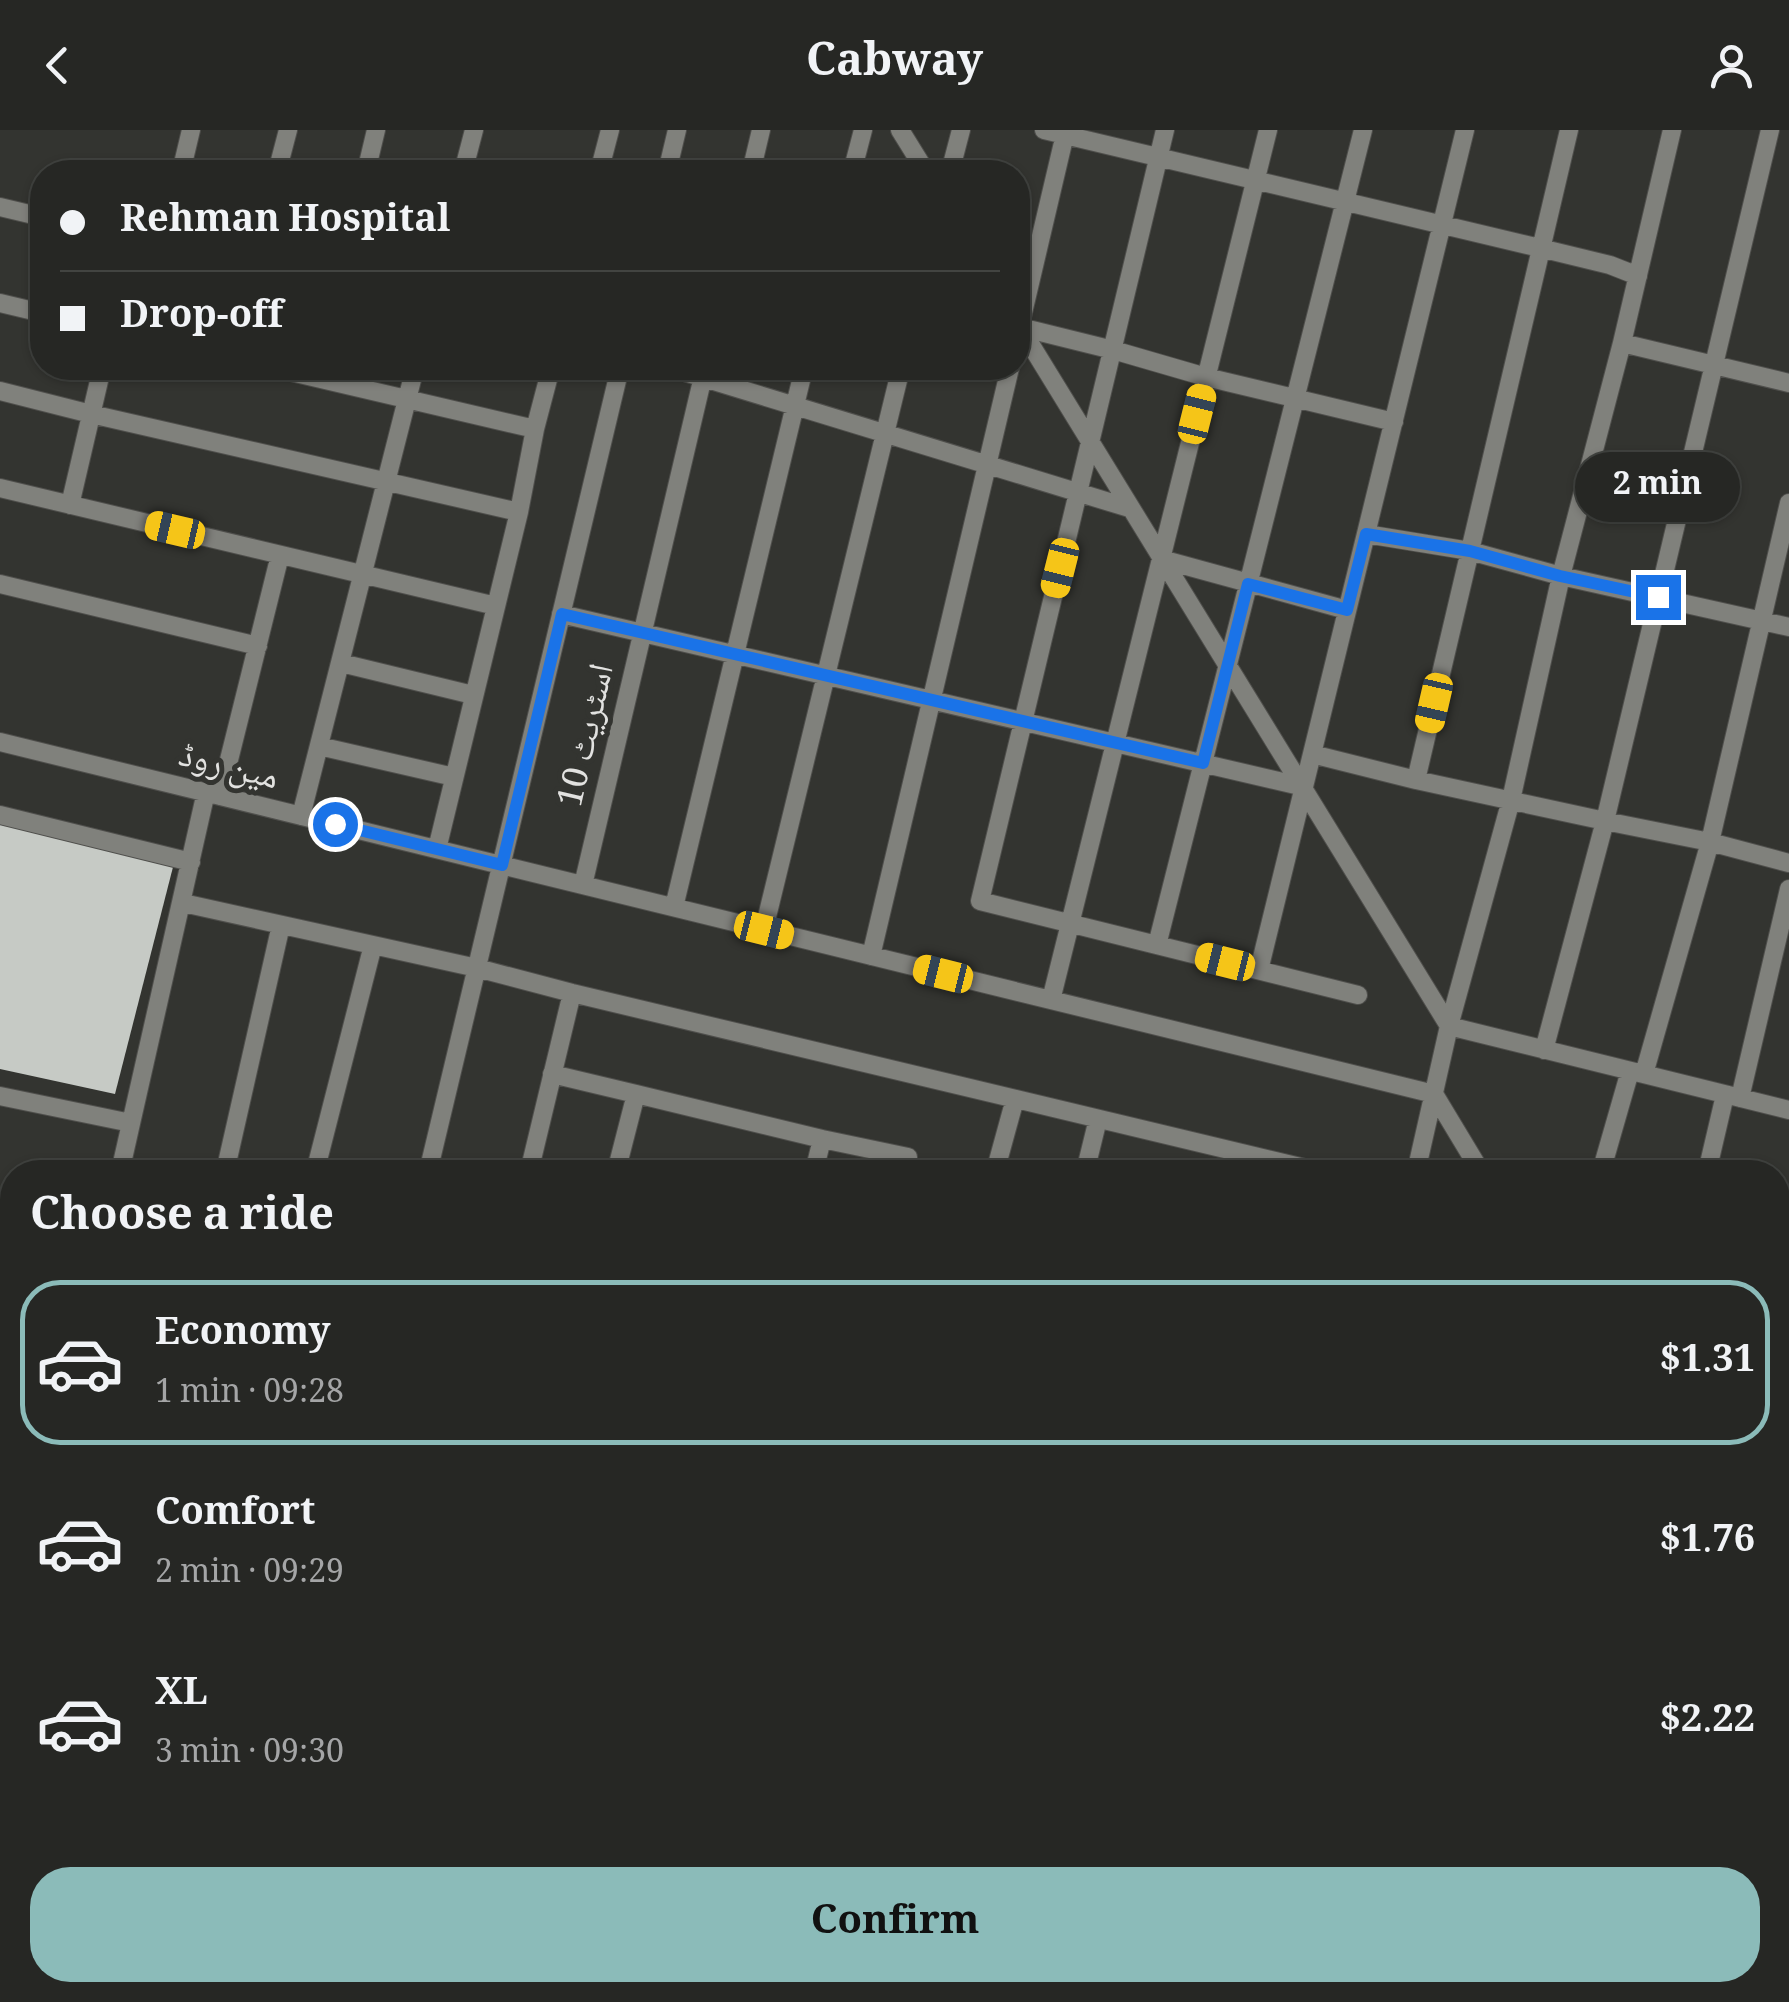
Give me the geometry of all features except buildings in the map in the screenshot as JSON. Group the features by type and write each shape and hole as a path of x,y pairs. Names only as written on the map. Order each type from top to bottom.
{"street":[{"path":"184,160 191,130"},
{"path":"280,160 288,130"},
{"path":"369,160 376,130"},
{"path":"466,160 474,130"},
{"path":"602,160 610,130"},
{"path":"670,160 677,130"},
{"path":"754,160 761,130"},
{"path":"855,160 862,130"},
{"path":"900,130 919,160"},
{"path":"953,160 961,130"},
{"path":"1044,130 1066,132 1159,158 1540,248 1638,276"},
{"path":"1166,130 980,901 1358,996"},
{"path":"1051,1000 1268,130"},
{"path":"1157,945 1363,130"},
{"path":"1258,970 1466,130"},
{"path":"1416,780 1569,130"},
{"path":"1419,1160 1449,1026 1511,800 1560,576 1622,343 1672,130"},
{"path":"1544,1050 1605,821 1770,130"},
{"path":"1030,280 1066,132"},
{"path":"0,207 30,214"},
{"path":"0,302 30,309"},
{"path":"1030,332 1394,422"},
{"path":"1622,343 1789,384"},
{"path":"1030,348 1449,1026 1789,1110"},
{"path":"70,505 99,380"},
{"path":"325,380 535,430"},
{"path":"301,816 411,380"},
{"path":"437,849 548,380"},
{"path":"431,1160 617,380"},
{"name":"اسٹریٹ 10","path":"583,885 702,380"},
{"path":"726,380 1129,508"},
{"path":"674,907 801,380"},
{"path":"764,930 898,380"},
{"path":"871,956 1007,380"},
{"path":"0,391 519,512"},
{"path":"0,488 496,606"},
{"path":"1605,1160 1710,842 1789,503"},
{"path":"1366,534 1470,551 1560,576 1789,627"},
{"path":"123,1160 191,862 258,646 280,555"},
{"path":"1161,560 1347,610"},
{"path":"0,584 258,646"},
{"path":"562,614 1302,788"},
{"path":"340,663 473,694"},
{"name":"مین روڈ","path":"0,742 1434,1094"},
{"path":"319,746 454,776"},
{"path":"1312,754 1789,862"},
{"path":"0,814 191,862"},
{"path":"1711,1160 1733,1097 1789,888"},
{"path":"183,903 478,968 1271,1160"},
{"path":"228,1160 281,925"},
{"path":"319,1160 373,944"},
{"path":"533,1160 572,993"},
{"path":"552,1074 908,1157 907,1160"},
{"path":"619,1160 636,1094"},
{"path":"1434,1094 1475,1160"},
{"path":"0,1096 132,1123"},
{"path":"998,1160 1015,1099"},
{"path":"1087,1160 1098,1119"},
{"path":"817,1160 822,1139"}],"route":[{"path":"335,824 502,865 562,614 1203,763 1248,584 1347,610 1366,534 1470,551 1658,597"}]}
